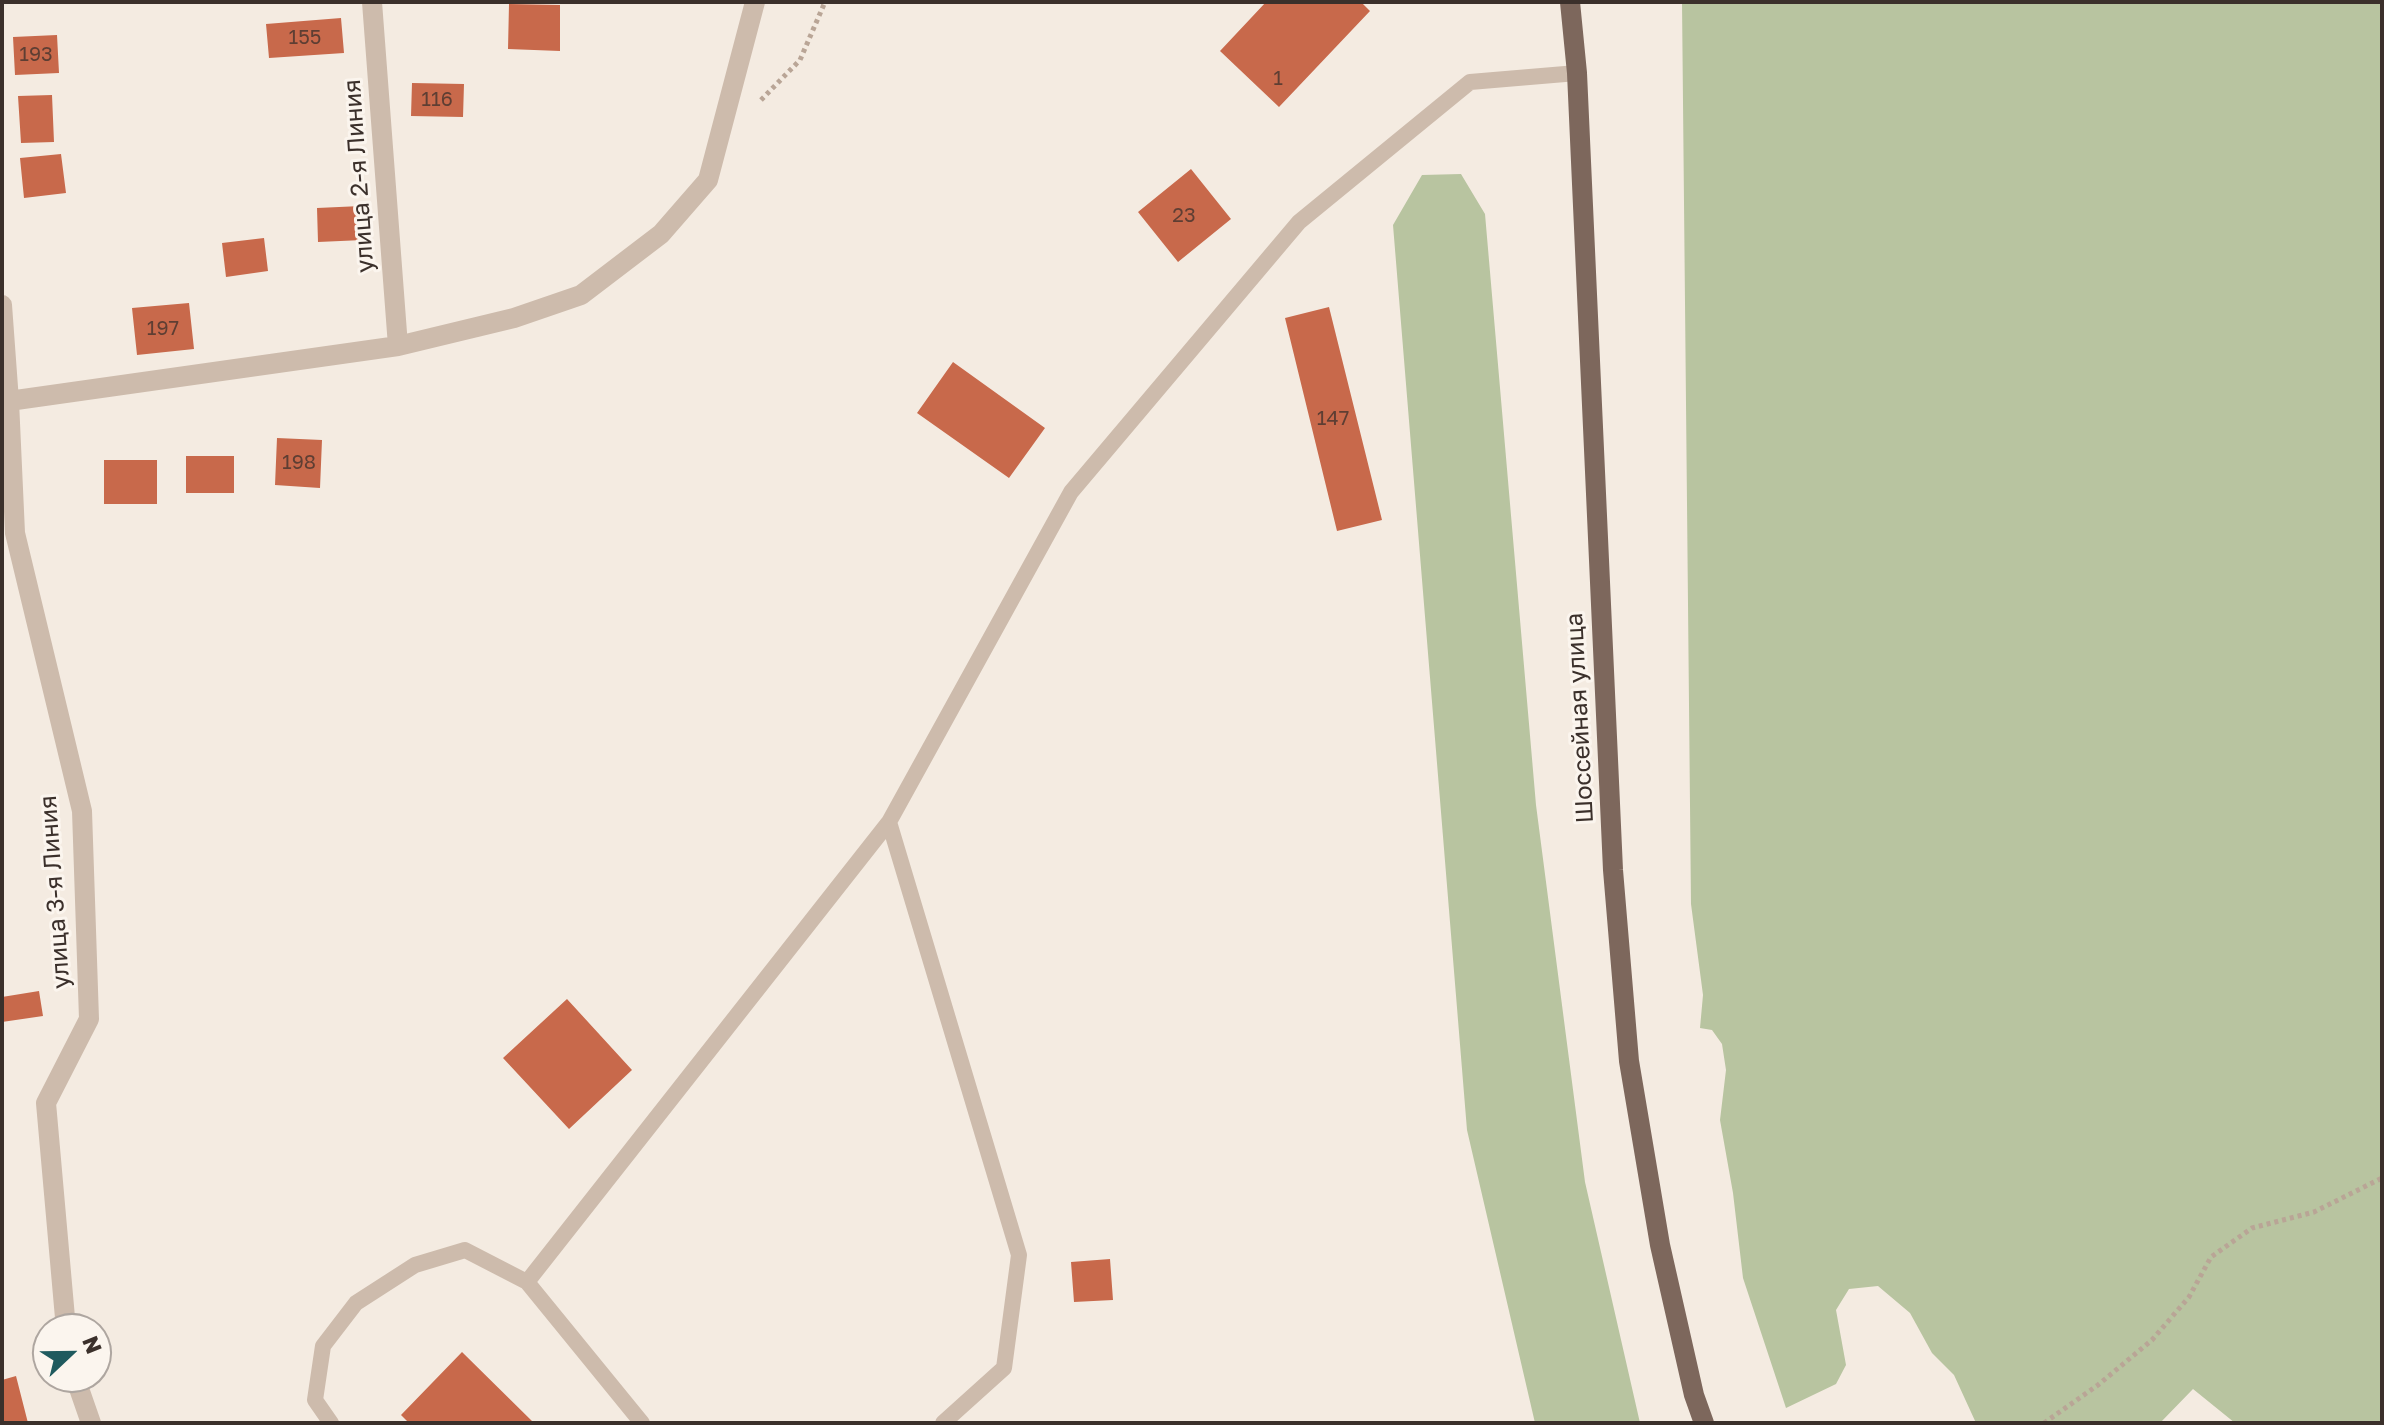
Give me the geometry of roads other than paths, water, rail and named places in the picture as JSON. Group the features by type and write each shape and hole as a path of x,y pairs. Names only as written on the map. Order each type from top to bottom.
{"main road":[{"name":"Шоссейная улица","path":"1570,2 1577,73 1613,870 1629,1061 1660,1245 1694,1395 1704,1423"}],"street":[{"name":"улица 2-я Линия","path":"372,2 398,346"},
{"path":"9,401 398,346 514,318 581,295 661,234 708,180 755,2"},
{"name":"улица 3-я Линия","path":"2,305 15,533 82,811 89,1019 46,1103 65,1313"},
{"path":"2,503 15,533"},
{"path":"81,1393 91,1423"}],"lane":[{"path":"527,1282 889,822 1071,492 1299,222 1470,82 1577,73"},
{"path":"889,822 1019,1255 1004,1368 943,1423"},
{"path":"331,1423 315,1400 323,1346 356,1303 415,1265 465,1250 527,1282 642,1423"}]}
